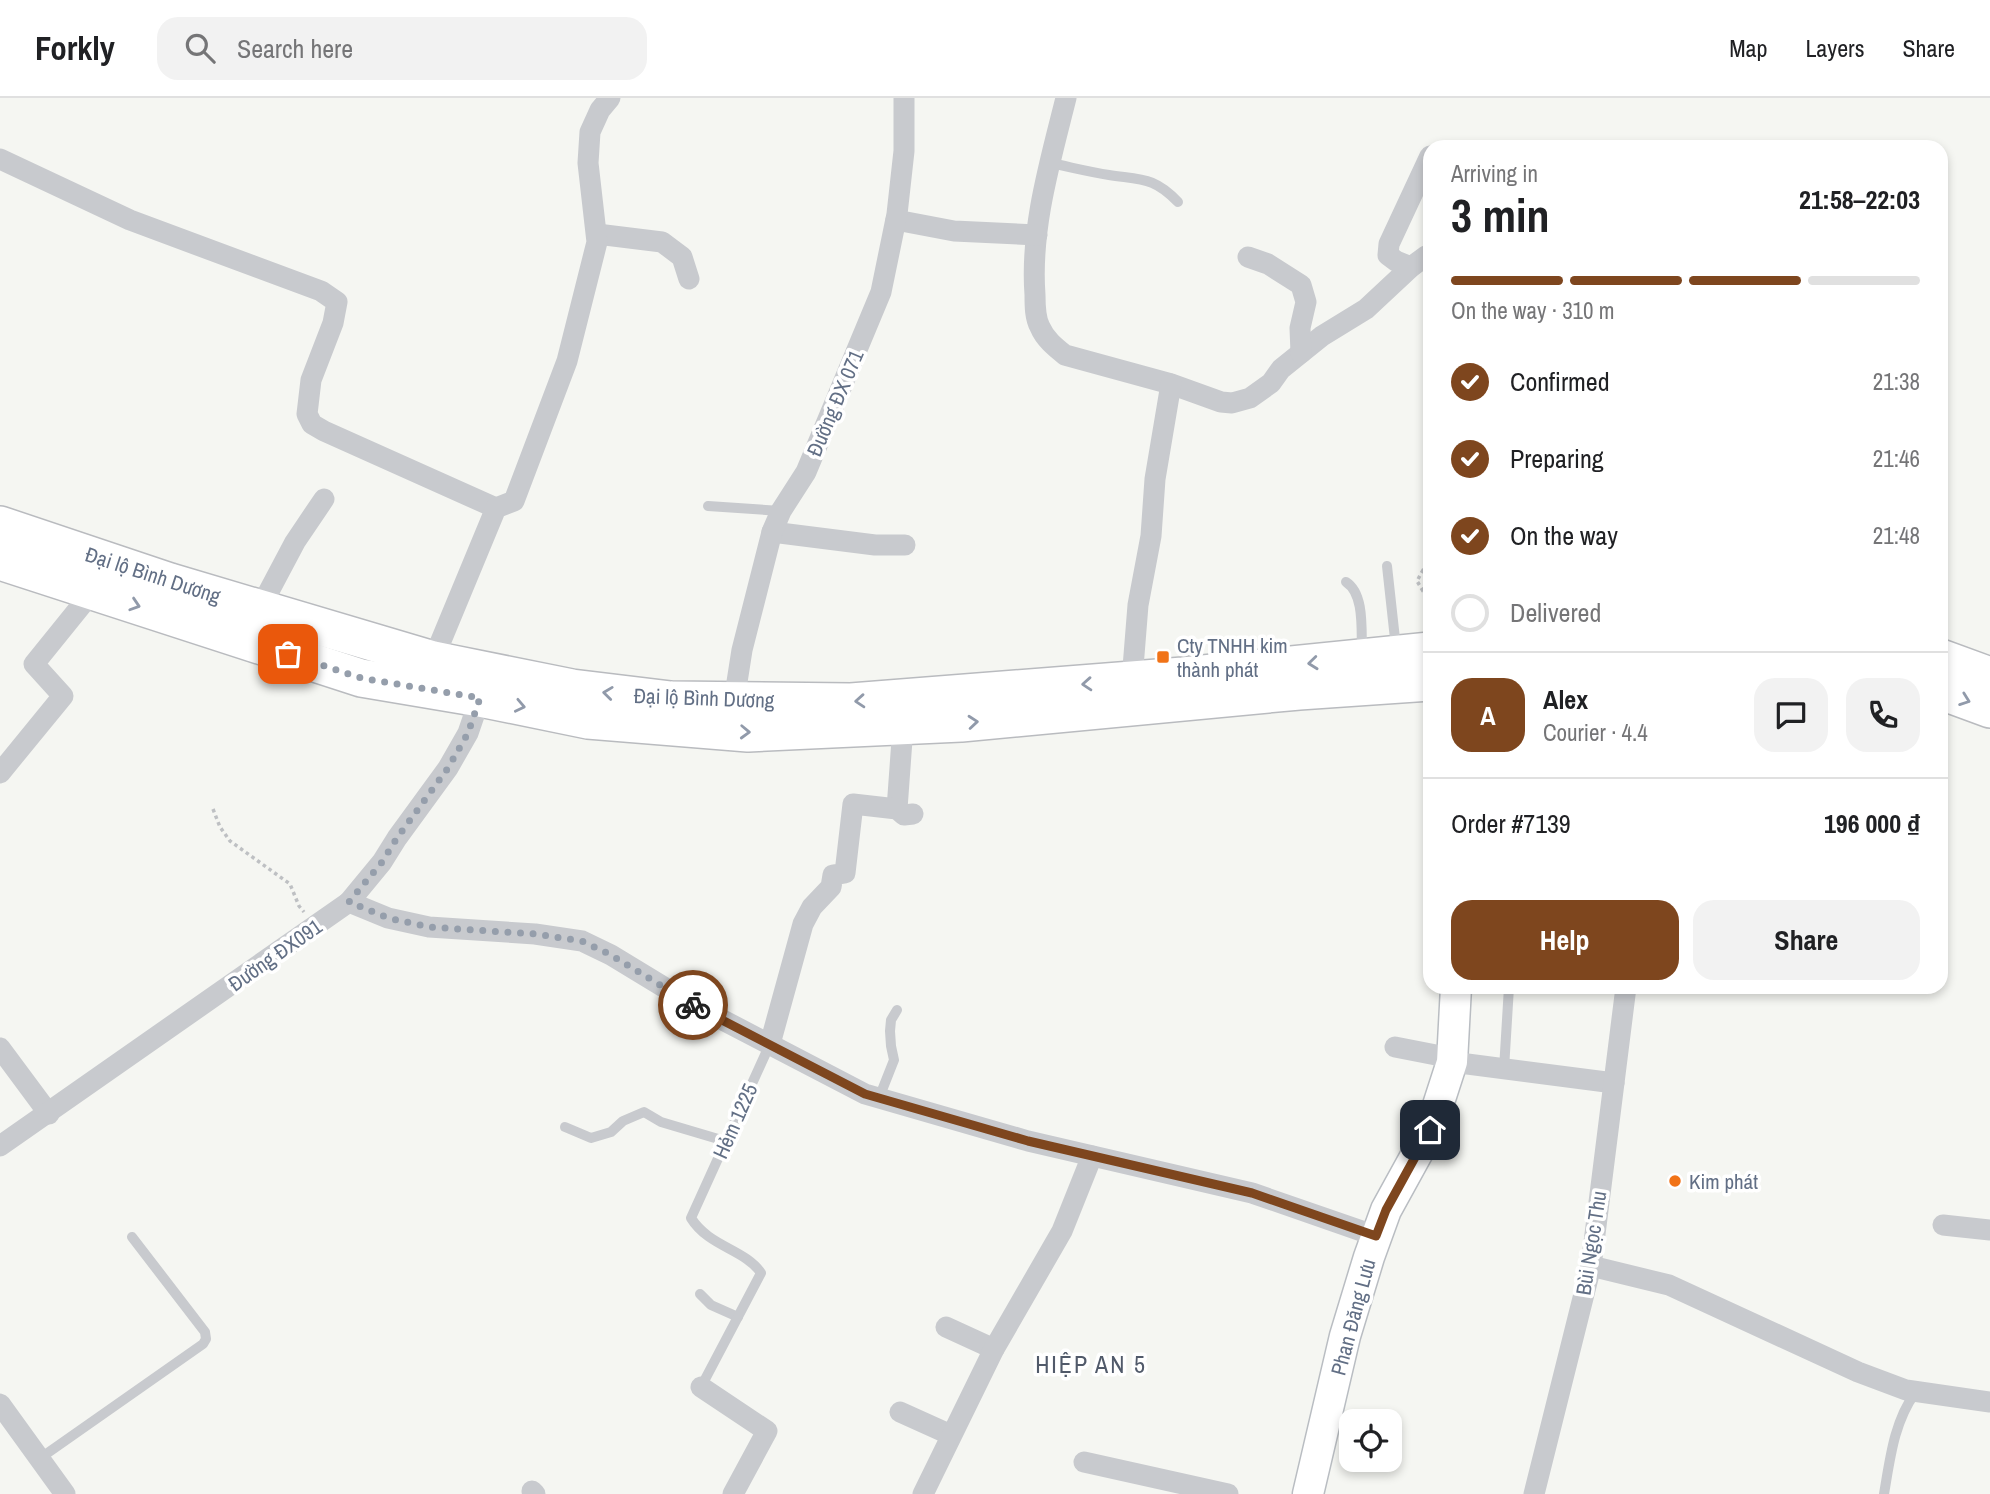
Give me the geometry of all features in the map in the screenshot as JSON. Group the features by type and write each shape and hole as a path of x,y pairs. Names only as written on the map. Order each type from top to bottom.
{"highway":[{"name":"Đại lộ Bình Dương","path":"0,525 170,582 433,660 572,688 671,700 850,702 1132,680 1397,654"},
{"name":"Đại lộ Bình Dương","path":"0,561 361,678 588,720 748,733 961,723 1299,691 1423,682"},
{"path":"1948,661 1990,676"},
{"path":"1948,694 1990,709"}],"street":[{"path":"0,159 130,220 321,291 337,302 333,323 311,380 307,414 312,424 496,508 514,501 566,361 597,242 589,163 590,132 600,110 610,98"},
{"name":"Đường ĐX 071","path":"734,701 743,650 772,532 781,511 806,472 881,292 896,220 904,151 904,98"},
{"path":"1066,98 1050,163 1037,235 1033,280 1035,309 1040,327 1052,345 1065,355 1232,403 1250,398 1271,383 1280,369 1322,336 1366,309 1423,258"},
{"path":"1411,267 1388,255 1389,244 1423,170"},
{"path":"896,220 954,231 1037,235"},
{"path":"597,234 662,242 682,257 689,279"},
{"path":"1248,257 1268,264 1301,285 1306,302 1300,328 1301,353"},
{"path":"1132,680 1138,606 1151,536 1155,479 1171,384"},
{"path":"260,608 295,542 324,499"},
{"path":"433,660 496,508"},
{"path":"772,532 875,545 905,545"},
{"path":"0,773 63,696 34,664 93,591"},
{"name":"Đường ĐX091","path":"0,1146 349,902 382,862 448,768 468,733 480,698"},
{"name":"Hẻm 1225","path":"770,1044 803,923 812,906 831,887 834,875 845,873 853,804 905,811 903,726"},
{"path":"349,902 388,918 429,927 535,934 582,941 611,955 690,1003 865,1094 1028,1141 1252,1193 1376,1236"},
{"name":"Phan Đăng Lưu","path":"1308,1494 1345,1336 1376,1236 1386,1210 1430,1130 1452,1062 1456,994"},
{"name":"Bùi Ngọc Thu","path":"1534,1494 1591,1266 1625,994"},
{"path":"1395,1047 1436,1055 1452,1062 1614,1083"},
{"path":"0,1048 49,1114"},
{"path":"923,1494 994,1349 1062,1231 1092,1156"},
{"path":"1943,1225 1990,1230"},
{"path":"1591,1266 1669,1285 1858,1373 1910,1391 1990,1402"},
{"path":"947,1327 994,1349"},
{"name":"Hẻm 1225","path":"701,1387 767,1431 733,1494"},
{"path":"0,1404 65,1494"},
{"path":"900,1412 951,1435"},
{"path":"1084,1462 1228,1494"}],"lane":[{"path":"1050,163 1108,175 1144,178 1166,189 1178,202"},
{"path":"708,506 781,511"},
{"path":"1387,566 1397,654"},
{"path":"1346,582 1355,591 1359,607 1397,654"},
{"path":"1504,1069 1509,994"},
{"path":"878,1098 894,1060 890,1031 891,1020 897,1010"},
{"name":"Hẻm 1225","path":"701,1387 761,1273 755,1265 699,1230 691,1218 770,1044"},
{"path":"565,1126 590,1138 611,1132 623,1121 644,1112 660,1122 725,1141"},
{"path":"39,1459 203,1344 206,1339 205,1332 132,1237"},
{"path":"700,1294 711,1305 738,1317"},
{"path":"1884,1494 1891,1451 1910,1391"}],"path":[{"path":"1423,570 1418,581 1423,591"},
{"path":"212,809 230,841 290,884 299,906 318,925"}],"way so far":[{"path":"288,654 361,678 480,698 468,733 448,768 382,862 349,902 388,918 429,927 535,934 582,941 611,955 693,1005"}],"place":[{"name":"Cty TNHH kim thành phát","path":"1163,657"},
{"name":"Kim phát","path":"1675,1181"}],"district":[{"name":"HIỆP AN 5","path":"1091,1364"}],"route":[{"path":"693,1005 865,1094 1028,1141 1252,1193 1376,1236 1386,1210 1430,1130"}]}
